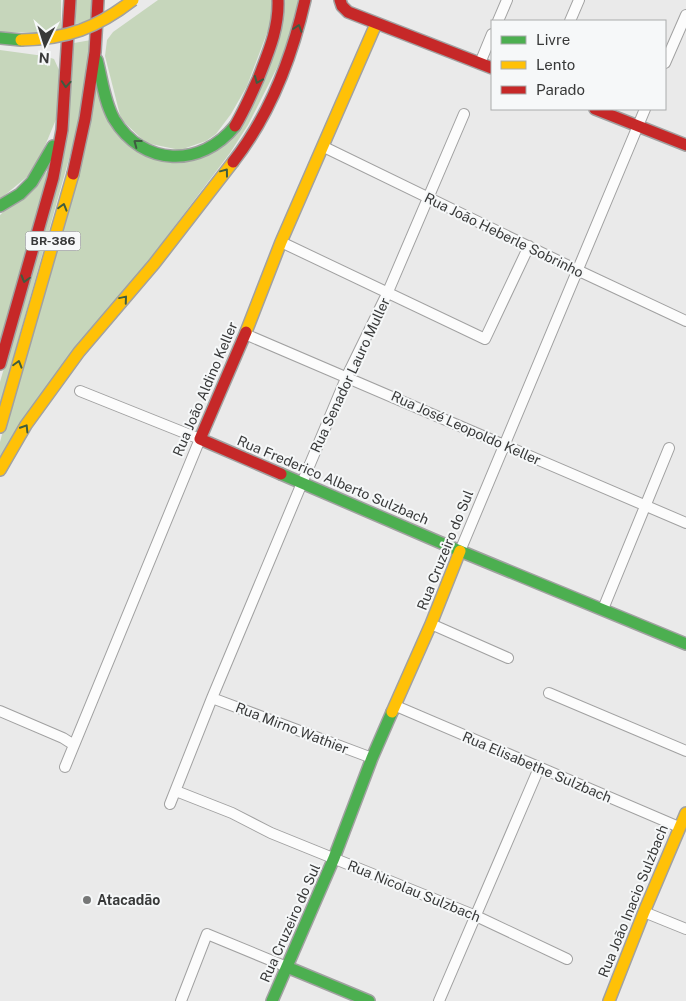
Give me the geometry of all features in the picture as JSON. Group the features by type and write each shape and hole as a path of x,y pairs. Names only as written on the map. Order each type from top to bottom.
{"main road":[{"name":"BR-386","path":"0,364 53,178 62,130 70,0"},
{"name":"BR-386","path":"0,427 70,185 86,119 95,52 98,0"},
{"path":"0,38 21,40 56,39 75,34 104,20 133,0"},
{"path":"95,52 109,106 121,129 144,149 156,154 167,157 190,155 204,151 219,142 234,127 268,57 276,30 279,10 278,0"},
{"path":"0,470 26,425 80,352 154,264 248,143 260,122 290,53 305,0"},
{"path":"340,0 342,6 348,12 491,68"},
{"name":"Rua João Aldino Keller","path":"200,439 245,334 281,242 376,24"},
{"path":"597,110 686,146"},
{"path":"0,206 20,194 32,182 62,130"},
{"name":"Rua Frederico Alberto Sulzbach","path":"200,439 460,551 686,644"},
{"name":"Rua Cruzeiro do Sul","path":"272,1001 334,858 372,758 431,624 460,551"},
{"name":"Rua João Inacio Sulzbach","path":"609,1001 686,813"},
{"path":"287,967 355,998 369,1001"}],"street":[{"path":"498,20 507,0"},
{"path":"570,20 579,0"},
{"path":"666,61 686,15"},
{"path":"480,63 491,36"},
{"name":"Rua Cruzeiro do Sul","path":"460,551 645,110"},
{"name":"Rua Senador Lauro Muller","path":"170,804 212,698 347,376 387,294 464,114"},
{"name":"Rua João Heberle Sobrinho","path":"324,147 686,321"},
{"path":"281,242 485,339 528,246"},
{"name":"Rua José Leopoldo Keller","path":"245,334 347,376 686,523"},
{"name":"Rua Frederico Alberto Sulzbach","path":"80,391 200,439"},
{"name":"Rua João Aldino Keller","path":"65,767 200,439"},
{"path":"603,609 669,448"},
{"path":"431,624 508,658"},
{"path":"550,693 686,751"},
{"name":"Rua Mirno Wathier","path":"212,698 372,758"},
{"name":"Rua Elisabethe Sulzbach","path":"396,706 679,828"},
{"path":"0,711 63,738 74,745"},
{"path":"439,1001 538,768"},
{"name":"Rua Nicolau Sulzbach","path":"176,791 232,813 271,833 476,916 567,959"},
{"path":"644,912 686,929"},
{"path":"181,1001 208,934 287,967"}],"green space":[{"path":"0,0 61,0 61,28 56,33 0,32"},
{"path":"76,0 92,0 91,20 76,24"},
{"path":"158,0 274,0 273,17 247,86 231,114 216,134 206,141 180,150 146,143 121,119 105,56 107,40 113,32"},
{"path":"285,0 301,0 286,50 248,125 230,153 0,457 0,442 95,84 142,153 225,144"},
{"path":"91,40 81,116 0,405 0,382 16,326 74,43"},
{"path":"0,50 54,59 59,70 57,117 42,153 28,176 0,199"},
{"path":"50,169 0,348 0,215"}],"traffic: fast":[{"path":"0,38 21,40"},
{"path":"97,60 106,97 114,119 126,135 140,146 156,153 173,156 189,155 206,149 221,140 235,126"},
{"path":"0,206 20,194 32,182 53,146"},
{"path":"281,474 460,551 686,644"},
{"path":"272,1001 334,858 372,758 392,712"},
{"path":"287,967 369,1001"}],"traffic: slow":[{"path":"21,40 53,37 81,30 107,18 133,0"},
{"path":"246,332 281,242 376,24"},
{"path":"0,470 26,425 79,352 154,264 233,162"},
{"path":"0,427 73,174"},
{"path":"392,712 431,624 460,551"},
{"path":"609,1001 686,813"}],"traffic: jam":[{"path":"0,364 53,178 62,130 70,0"},
{"path":"73,174 85,119 95,52 98,0"},
{"path":"235,126 253,91 269,50 277,21 278,0"},
{"path":"233,162 258,125 278,85 300,21 305,0"},
{"path":"340,0 342,6 348,12 491,68"},
{"path":"598,110 686,145"},
{"path":"246,332 200,439 281,474"}],"place":[{"name":"Atacadão","path":"87,900"}]}
